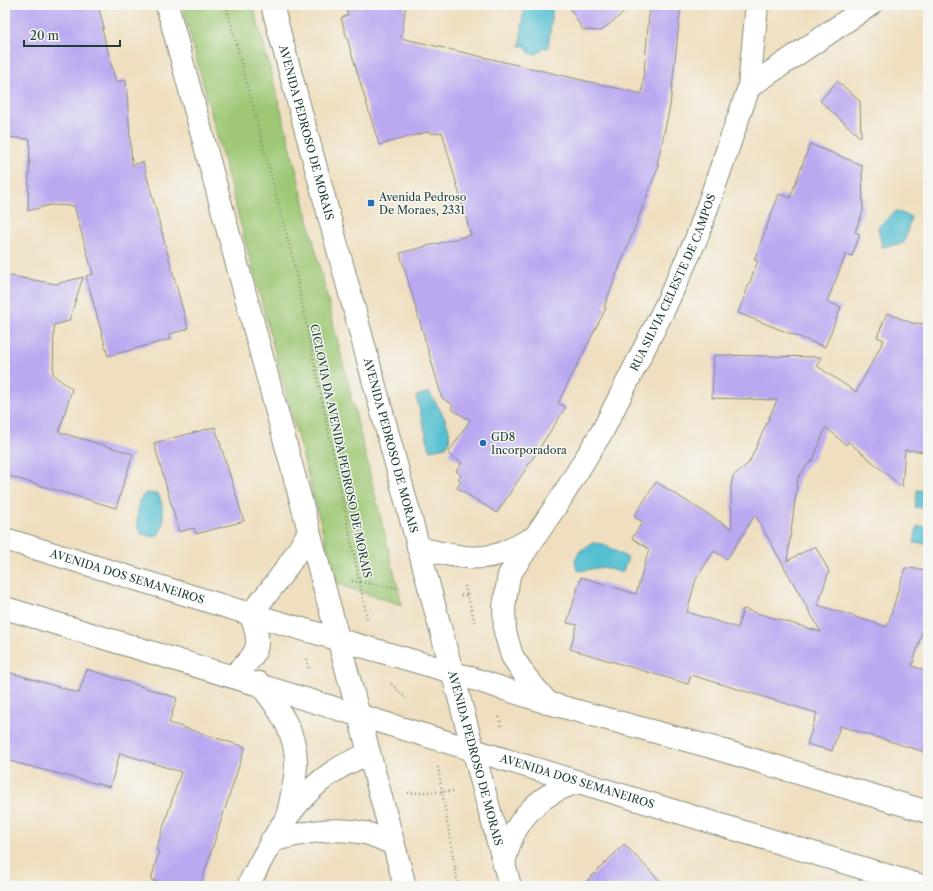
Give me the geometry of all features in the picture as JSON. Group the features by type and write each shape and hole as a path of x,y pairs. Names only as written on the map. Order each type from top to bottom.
{"main road":[{"path":"167,5 359,714 404,886"},
{"name":"AVENIDA PEDROSO DE MORAIS","path":"272,5 507,876"},
{"name":"RUA SILVIA CELESTE DE CAMPOS","path":"548,702 526,677 512,656 505,632 504,607 509,575 560,500 603,430 665,307 697,237 749,87 757,5"},
{"path":"749,87 870,5"},
{"path":"234,675 247,664 257,650 258,633 250,614 290,566 309,531"},
{"name":"RUA SILVIA CELESTE DE CAMPOS","path":"418,548 463,557 483,557 502,553 533,538"},
{"name":"AVENIDA DOS SEMANEIROS","path":"5,539 250,614 452,672 548,702 710,747 928,812"},
{"name":"AVENIDA DOS SEMANEIROS","path":"5,608 234,675 577,783 922,886"},
{"path":"260,683 286,721 293,741 296,763 288,814"},
{"path":"248,886 271,841 288,814 336,770 369,753"},
{"path":"507,876 507,848 524,817 548,795 560,788 577,783"},
{"path":"271,841 306,832 345,830 366,833 393,844"}],"path":[{"name":"CICLOVIA DA AVENIDA PEDROSO DE MORAIS","path":"226,5 292,255 374,650 381,671 395,688 411,702"},
{"path":"321,576 430,592"},
{"path":"433,738 458,886"}],"green space":[{"path":"182,5 253,5 289,141 402,605 337,584"}],"water":[{"path":"524,5 553,5 548,48 544,48 536,55 529,53 526,46 520,46"},
{"path":"896,211 911,217 904,243 882,247 878,227"},
{"path":"429,392 445,419 450,434 446,447 430,450 416,396"},
{"path":"917,490 928,491 928,509 915,507"},
{"path":"146,493 158,494 162,507 163,517 161,531 154,537 141,534 138,529 137,522 139,500"},
{"path":"917,526 928,527 928,544 914,543"},
{"path":"593,543 603,544 628,558 622,573 603,567 579,571 576,568 575,559 580,551"}],"building":[{"path":"5,5 98,5 104,28 102,29 116,82 126,80 132,165 143,162 188,329 170,334 171,339 108,356 86,276 93,274 74,206 50,205 28,211 30,139 5,137"},
{"path":"345,5 406,5 401,38 642,94 650,5 681,5 670,106 657,165 659,165 604,307 606,308 558,403 566,407 497,513 457,488 461,481 458,479 461,475 456,471 462,463 448,454 470,420 451,409 453,405 442,398 400,253 471,235 442,132 432,134 431,131 379,145 341,18 348,15"},
{"path":"568,5 633,5 601,31 583,30"},
{"path":"837,81 860,101 861,138 820,101"},
{"path":"810,144 862,165 863,211 855,232 860,234 852,256 846,254 827,302 841,307 825,347 738,313 758,261 754,260 779,194 790,198"},
{"path":"5,275 56,284 83,277 69,321 54,325 53,375 72,389 59,432 133,454 116,508 5,475"},
{"path":"887,313 912,323 928,324 928,452 905,450 902,487 849,442 846,445 826,427 813,460 807,465 798,478 787,561 815,546 829,571 818,605 887,627 905,568 928,570 928,614 912,666 928,671 928,753 840,726 832,751 807,744 817,713 691,675 688,684 570,649 577,625 567,623 581,577 636,594 649,549 632,538 643,522 634,517 656,482 732,529 731,486 733,476 749,463 777,400 712,398 714,355 821,357 817,366 856,392 884,340 877,337","holes":["755,515 821,632 743,609 738,628 687,612 696,579 714,551 727,559"]},
{"path":"215,427 244,521 196,534 194,528 179,532 154,443"},
{"path":"87,669 177,698 169,723 245,747 200,886 173,886 151,880 159,851 156,850 181,772 120,753 110,787 5,760 5,671 79,693"},
{"path":"624,844 665,886 582,886"}],"place":[{"name":"Avenida Pedroso De Moraes, 2331","path":"371,203"},
{"name":"GD8 Incorporadora","path":"483,443"}]}
